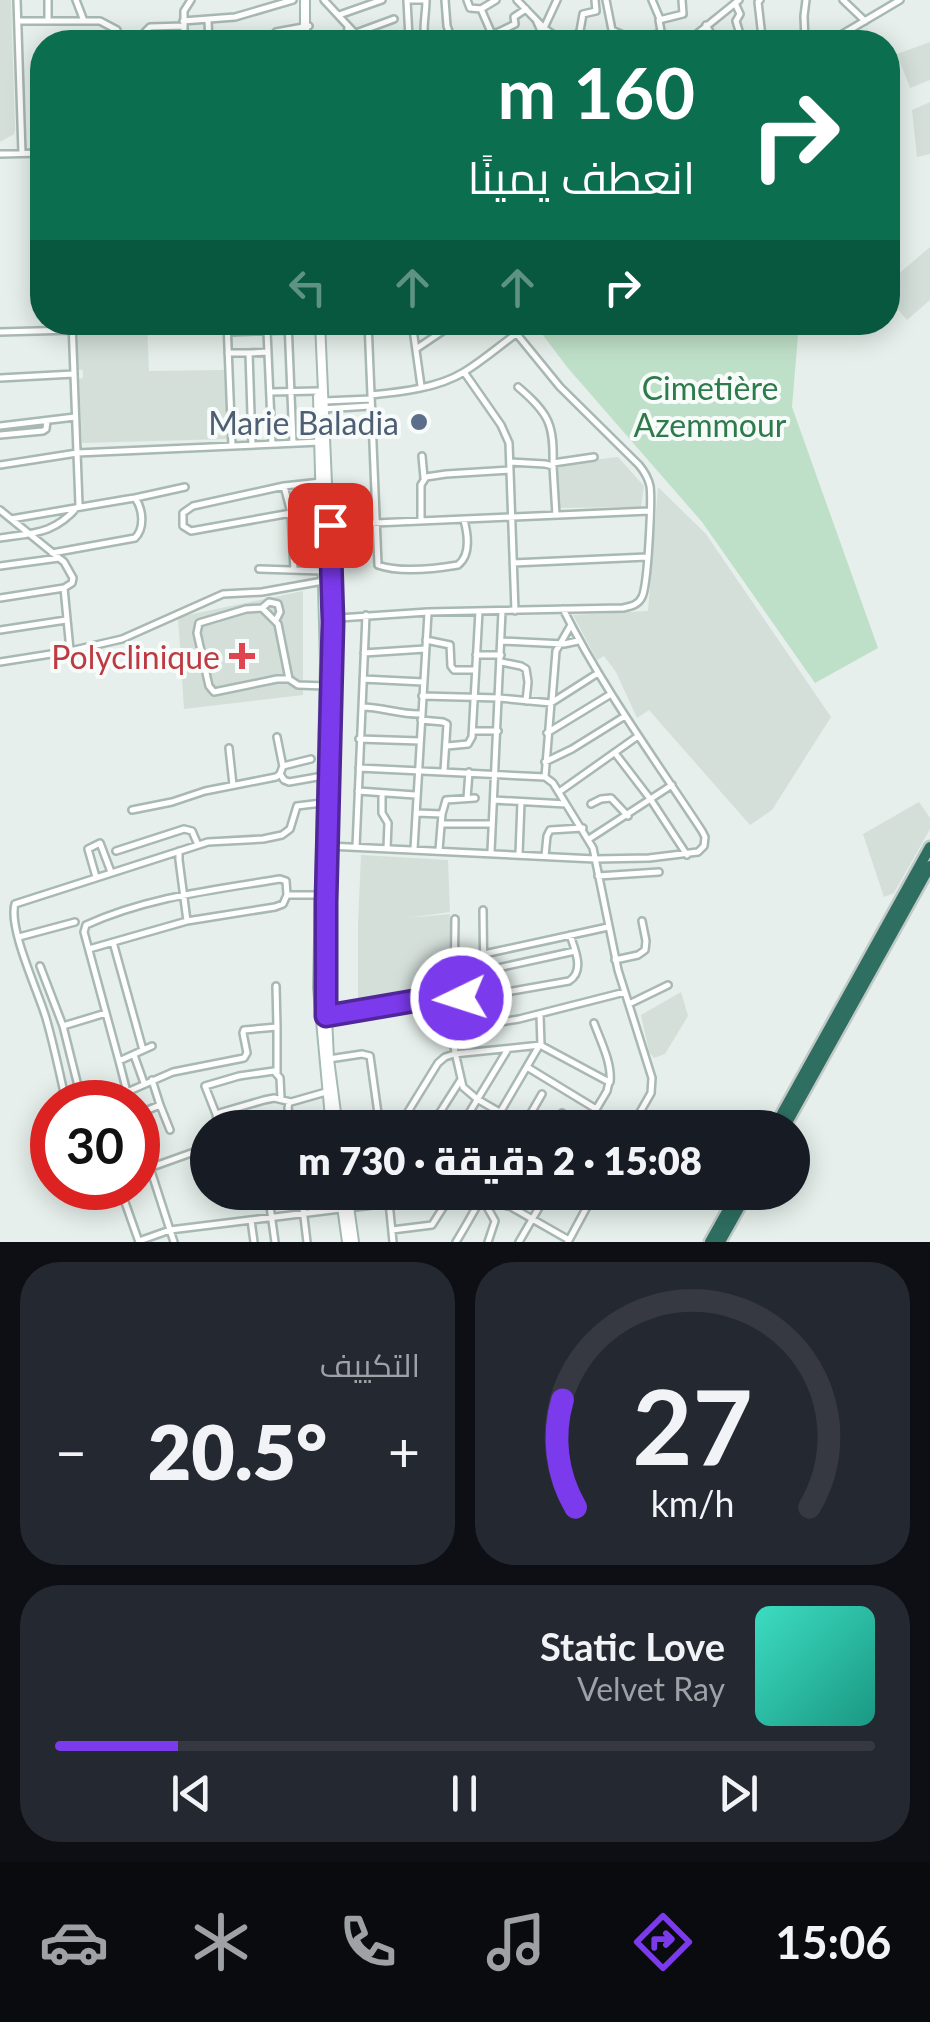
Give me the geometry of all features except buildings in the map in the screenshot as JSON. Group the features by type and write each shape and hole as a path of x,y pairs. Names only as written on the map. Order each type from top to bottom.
{"highway":[{"path":"784,1110 930,847"},
{"path":"794,1110 930,866"},
{"path":"710,1242 728,1210"},
{"path":"720,1242 738,1210"}],"main road":[{"path":"305,0 306,30"},
{"path":"318,335 321,482 326,525 323,576 331,619"},
{"path":"318,335 331,619 322,803 326,902 323,1016 333,1110"},
{"path":"327,688 324,845 318,896 326,1092 330,1110"},
{"path":"345,1210 350,1242"}],"street":[{"path":"17,0 22,153"},
{"path":"48,0 48,21"},
{"path":"76,0 84,21"},
{"path":"184,30 186,6 191,0"},
{"path":"147,30 150,26 246,15 293,0"},
{"path":"324,0 353,30"},
{"path":"339,14 382,0"},
{"path":"409,30 407,1 426,0 423,30"},
{"path":"445,0 448,30"},
{"path":"467,0 470,8 482,9 496,0"},
{"path":"480,0 486,30"},
{"path":"518,0 547,30"},
{"path":"544,28 556,0"},
{"path":"580,30 583,14 596,12 595,0"},
{"path":"606,0 612,30"},
{"path":"652,0 660,19 659,30"},
{"path":"660,19 683,15 682,0"},
{"path":"720,0 725,11"},
{"path":"760,0 761,30"},
{"path":"805,30 806,0"},
{"path":"843,0 865,21"},
{"path":"884,0 884,10"},
{"path":"851,30 900,0"},
{"path":"702,30 737,2 739,30"},
{"path":"503,30 515,24 514,17 526,9"},
{"path":"365,30 394,20"},
{"path":"536,20 540,30"},
{"path":"18,21 107,23 117,30"},
{"path":"208,21 208,30"},
{"path":"284,30 306,24"},
{"path":"348,24 348,30"},
{"path":"706,26 708,30"},
{"path":"0,154 30,153"},
{"path":"0,332 30,330"},
{"path":"0,538 51,529 79,506 72,335"},
{"path":"227,335 232,446"},
{"path":"267,335 272,444"},
{"path":"288,335 293,443"},
{"path":"368,335 378,566 414,568 463,562 467,544 464,520"},
{"path":"414,335 421,386"},
{"path":"416,349 437,335"},
{"path":"321,406 371,400 449,380 515,335"},
{"path":"331,619 636,605 644,592 650,511 650,487 643,469 560,387 517,335"},
{"path":"228,354 268,352"},
{"path":"249,353 252,445"},
{"path":"464,372 507,437 514,611"},
{"path":"0,378 74,374"},
{"path":"518,388 550,420 556,516"},
{"path":"270,392 318,391"},
{"path":"47,420 43,431 0,435 0,426 47,420 75,417"},
{"path":"0,465 77,453 320,442"},
{"path":"421,520 422,456"},
{"path":"510,462 553,465 594,457"},
{"path":"424,479 433,475 510,470"},
{"path":"291,513 190,532 183,526 182,515 192,506 321,482"},
{"path":"284,486 291,513 294,570"},
{"path":"11,519 185,487"},
{"path":"0,566 136,538 141,520 135,498"},
{"path":"0,510 73,574 72,583 64,588 0,598"},
{"path":"326,525 650,511"},
{"path":"513,563 647,557"},
{"path":"260,569 323,576"},
{"path":"0,662 70,651 134,635 223,594 262,592 323,576"},
{"path":"64,588 70,651"},
{"path":"276,621 278,604 270,602 262,608 199,623 197,633 211,690 218,692 277,679 327,688"},
{"path":"262,608 276,621 289,680"},
{"path":"324,845 596,860 686,855 703,848 705,837 611,694 564,609"},
{"path":"447,746 468,744 473,731 479,611"},
{"path":"490,852 502,611"},
{"path":"414,849 428,612"},
{"path":"356,847 366,616"},
{"path":"0,630 67,620"},
{"path":"544,777 556,650 571,625"},
{"path":"426,640 450,645 454,670 475,670"},
{"path":"502,641 579,641"},
{"path":"364,653 424,649"},
{"path":"476,655 501,658 526,669 526,701"},
{"path":"422,696 552,702 598,672"},
{"path":"363,679 423,682"},
{"path":"547,732 611,694"},
{"path":"362,707 446,723 444,772"},
{"path":"545,762 625,716"},
{"path":"473,731 498,731"},
{"path":"559,792 639,736"},
{"path":"277,737 285,781 323,776"},
{"path":"360,738 420,741"},
{"path":"230,748 233,785"},
{"path":"614,753 651,800 686,855"},
{"path":"132,810 233,785 310,760"},
{"path":"359,768 550,780 583,828 596,860 615,960 653,1083 641,1110"},
{"path":"467,798 470,772"},
{"path":"589,839 672,786"},
{"path":"358,791 416,795"},
{"path":"382,792 382,813 388,822 387,848"},
{"path":"439,850 446,800 475,798"},
{"path":"592,804 611,798 628,816"},
{"path":"494,800 566,804"},
{"path":"519,854 522,802"},
{"path":"61,1080 19,937 13,910 16,903 213,840 282,835 290,829 296,807 322,803"},
{"path":"416,813 442,814"},
{"path":"441,824 492,824"},
{"path":"546,856 550,830 583,828"},
{"path":"520,829 533,829"},
{"path":"116,851 184,830 192,831 198,845"},
{"path":"96,877 88,849 99,843 111,872"},
{"path":"180,851 187,921"},
{"path":"89,950 187,921 279,906 287,895 287,867"},
{"path":"598,876 659,872"},
{"path":"124,1080 85,927 184,893 286,881"},
{"path":"287,895 318,896"},
{"path":"483,910 484,995"},
{"path":"454,994 455,919"},
{"path":"615,960 644,952 642,921"},
{"path":"19,937 75,922"},
{"path":"484,954 608,927"},
{"path":"323,1016 454,994 464,999 572,979 578,970 570,935"},
{"path":"113,942 143,1050"},
{"path":"484,970 575,951"},
{"path":"40,966 64,1026 77,1080"},
{"path":"629,1004 668,985"},
{"path":"276,986 281,1098"},
{"path":"496,1110 466,1091 460,1082 450,1030 540,1014 624,992"},
{"path":"64,1026 106,1013"},
{"path":"501,1110 539,1045 540,1014"},
{"path":"527,1068 596,1109 611,1076 594,1024"},
{"path":"152,1080 244,1058 244,1030 277,1027"},
{"path":"409,1110 438,1063 454,1054 539,1045 609,1084"},
{"path":"119,1061 152,1046"},
{"path":"471,1110 508,1048"},
{"path":"134,1055 143,1080"},
{"path":"329,1059 371,1056 378,1110"},
{"path":"214,1110 207,1084 268,1070 277,1072"},
{"path":"442,1110 460,1082"},
{"path":"230,1110 264,1100 281,1098 289,1102 326,1092"},
{"path":"533,1110 542,1094"},
{"path":"289,1102 290,1110"},
{"path":"160,1105 170,1130"},
{"path":"160,1164 190,1154"},
{"path":"160,1200 174,1242"},
{"path":"128,1210 139,1241 170,1230 328,1210"},
{"path":"271,1210 275,1242"},
{"path":"303,1210 307,1242"},
{"path":"390,1210 394,1242"},
{"path":"392,1230 432,1224 441,1210"},
{"path":"456,1242 475,1210"},
{"path":"488,1242 495,1222 491,1210"},
{"path":"514,1210 569,1241 585,1210"},
{"path":"519,1242 538,1210"},
{"path":"251,1220 254,1242"}],"shaded area":[{"path":"0,0 11,0 15,128 14,134 0,142"},
{"path":"930,42 930,80 910,88 900,53"},
{"path":"930,102 930,154 917,157 912,110"},
{"path":"930,247 930,300 907,320 900,312 900,273"},
{"path":"77,335 148,335 149,371 224,370 228,439 82,443 79,379 83,378 83,370 78,369"},
{"path":"618,457 644,486 641,507 556,508 556,464"},
{"path":"658,487 706,534 831,717 772,810 750,825 649,710 637,718 616,672 604,656 597,660 573,615 648,611"},
{"name":"Polyclinique","path":"303,591 303,695 184,709 178,617"},
{"path":"919,802 930,818 930,829 894,893 884,897 863,834"},
{"path":"361,855 448,860 450,912 407,918 450,914 451,989 358,1001"},
{"path":"681,992 688,1016 665,1054 654,1058 649,1052 641,1015"}],"green space":[{"name":"Cimetière Azemmour","path":"543,335 798,335 792,407 878,648 815,683 702,522"}],"place":[{"name":"Marie Baladia","path":"419,422"},
{"name":"Polyclinique","path":"242,656"}],"route":[{"path":"330,525 333,622 326,1016 454,994 461,998"}]}
